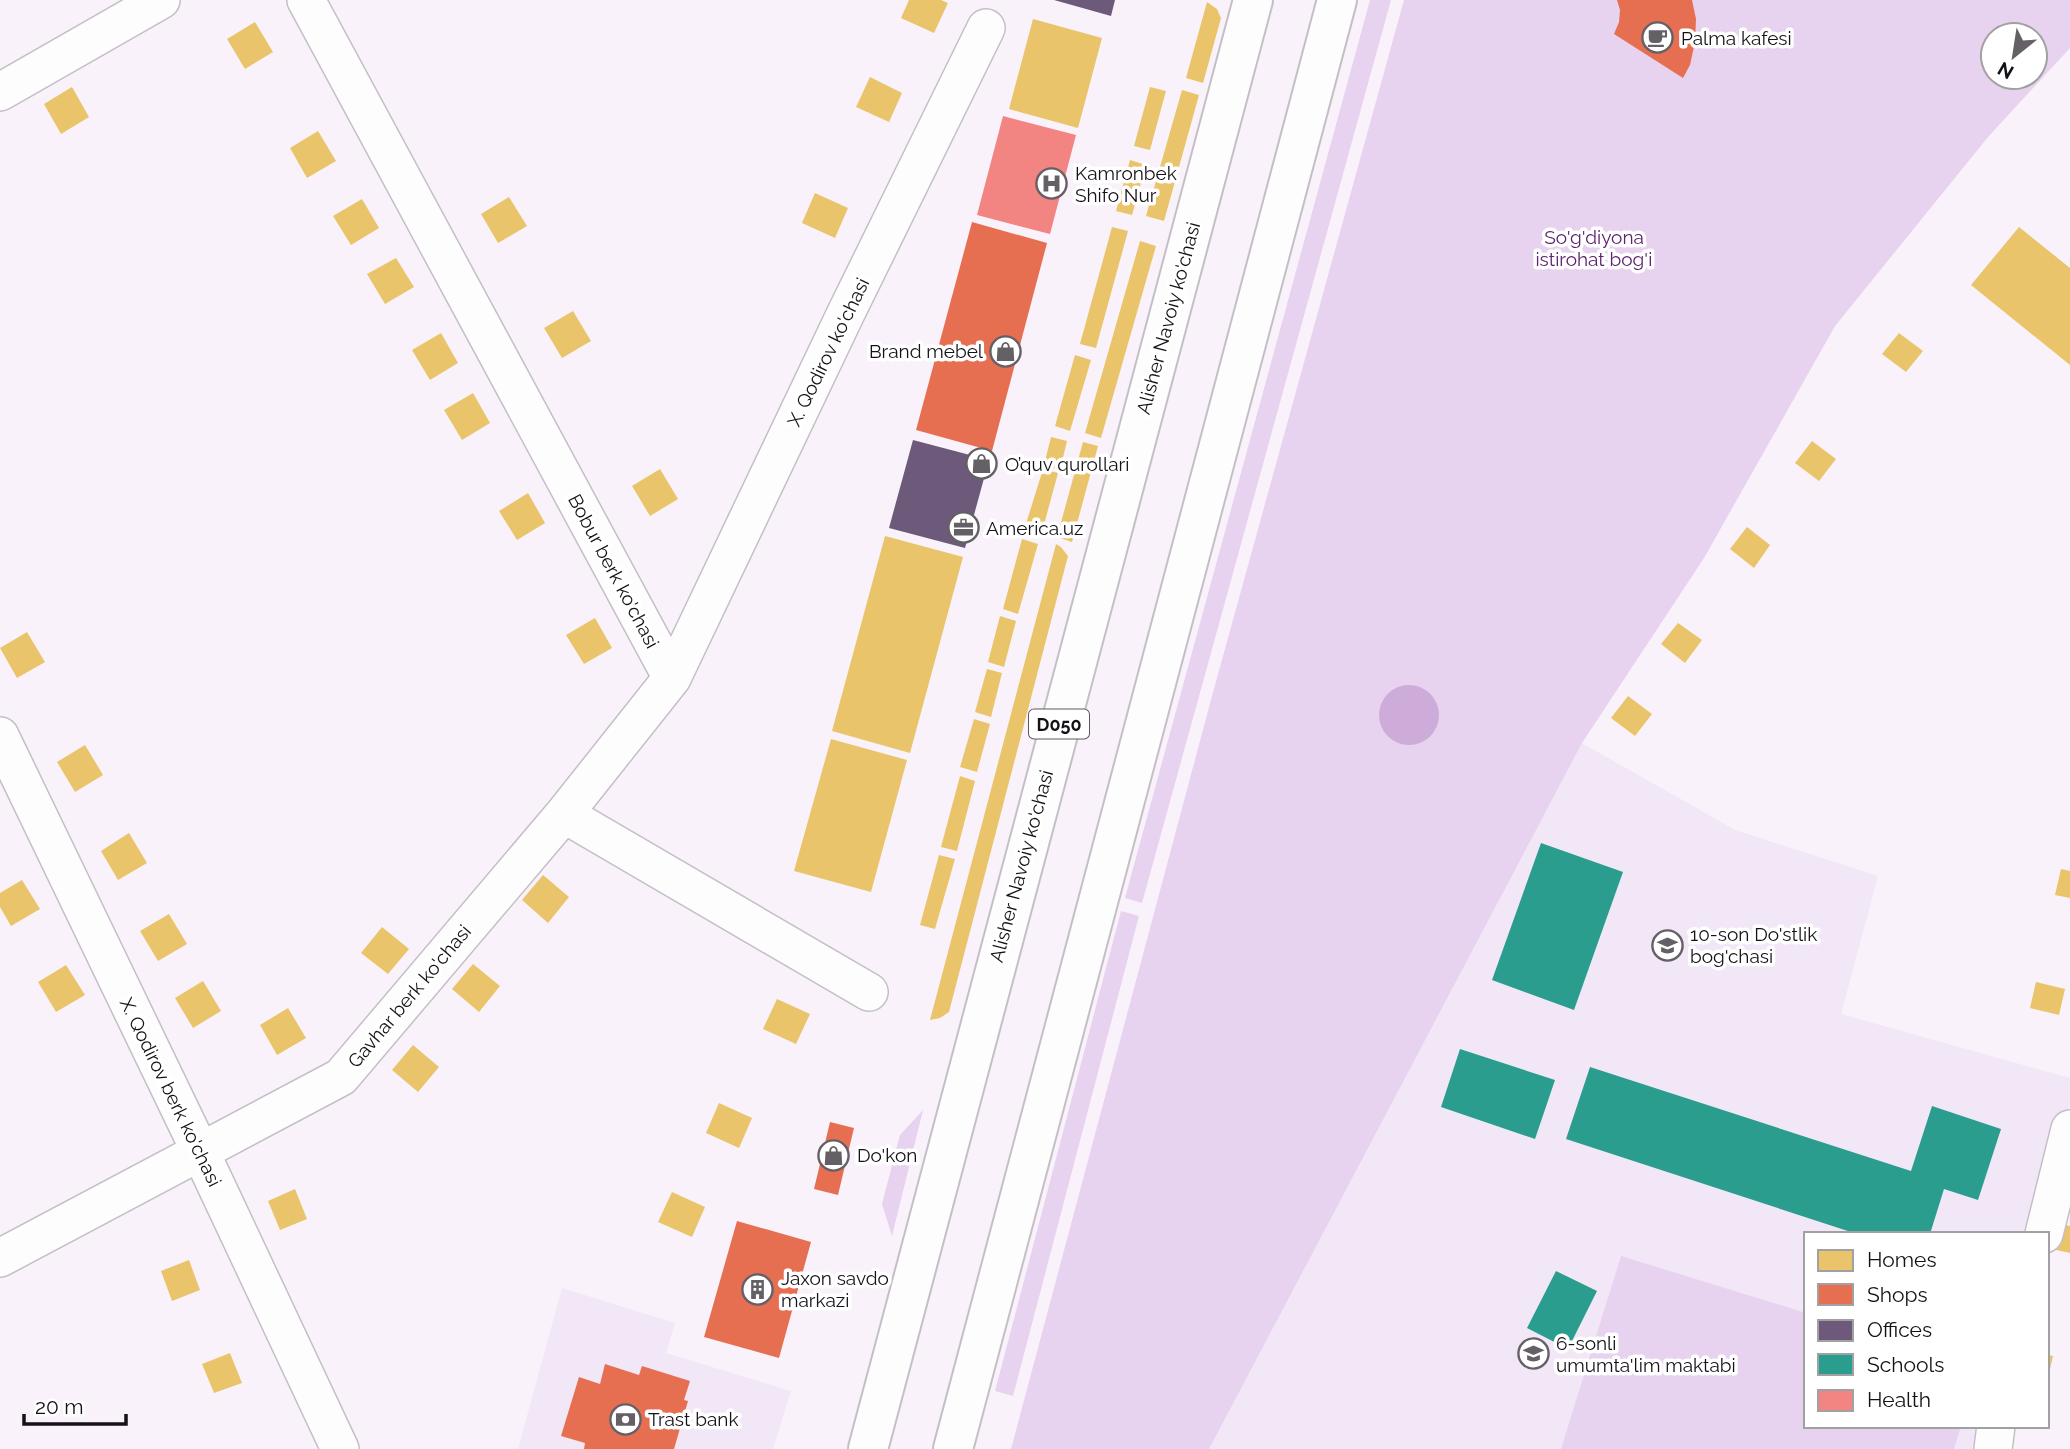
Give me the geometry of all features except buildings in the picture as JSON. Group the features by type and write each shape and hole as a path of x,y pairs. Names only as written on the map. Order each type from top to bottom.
{"main road":[{"name":"Alisher Navoiy ko'chasi","path":"868,1449 1253,0"},
{"path":"953,1449 1337,0"}],"street":[{"path":"0,92 161,0"},
{"name":"Bobur berk ko'chasi","path":"306,0 672,677"},
{"name":"X. Qodirov ko'chasi","path":"672,677 986,28"},
{"path":"672,677 564,814 869,992"},
{"name":"X. Qodirov berk ko'chasi","path":"0,736 340,1449"},
{"name":"Gavhar berk ko'chasi","path":"0,1258 341,1077 564,814"},
{"path":"2044,1232 2070,1129"},
{"path":"1993,1449 1996,1428"}],"shaded area":[{"path":"1409,685 1426,690 1434,698 1439,715 1434,732 1426,740 1409,745 1392,740 1384,732 1379,715 1384,698 1392,690"},
{"name":"10-son Do'stlik bog'chasi","path":"1582,743 1735,830 1878,876 1841,1014 2070,1078 2070,1104 2038,1232 1804,1232 1804,1428 1982,1428 1976,1449 1209,1449"},
{"path":"562,1288 675,1323 666,1353 791,1391 773,1449 518,1449"}],"green space":[{"path":"1370,0 1391,0 1142,903 1125,898"},
{"name":"So'g'diyona istirohat bog'i","path":"1404,0 2070,0 2070,48 2049,71 2049,21 1979,21 1979,91 2030,91 1988,137 1835,326 1704,558 1582,743 1209,1449 1011,1449 1212,696"},
{"path":"1121,911 1139,916 1013,1396 995,1391"},
{"path":"923,1110 892,1236 882,1204 900,1135"},
{"path":"1621,1256 1804,1312 1804,1428 1960,1428 1954,1449 1561,1449"}],"place":[{"name":"Palma kafesi","path":"1658,38"},
{"name":"Kamronbek Shifo Nur","path":"1052,184"},
{"name":"Brand mebel","path":"1006,351"},
{"name":"O’quv qurollari","path":"982,464"},
{"name":"America.uz","path":"963,528"},
{"name":"10-son Do'stlik bog'chasi","path":"1667,945"},
{"name":"Do'kon","path":"834,1155"},
{"name":"Jaxon savdo markazi","path":"758,1289"},
{"name":"6-sonli umumta'lim maktabi","path":"1533,1354"},
{"name":"Trast bank","path":"625,1419"}]}
